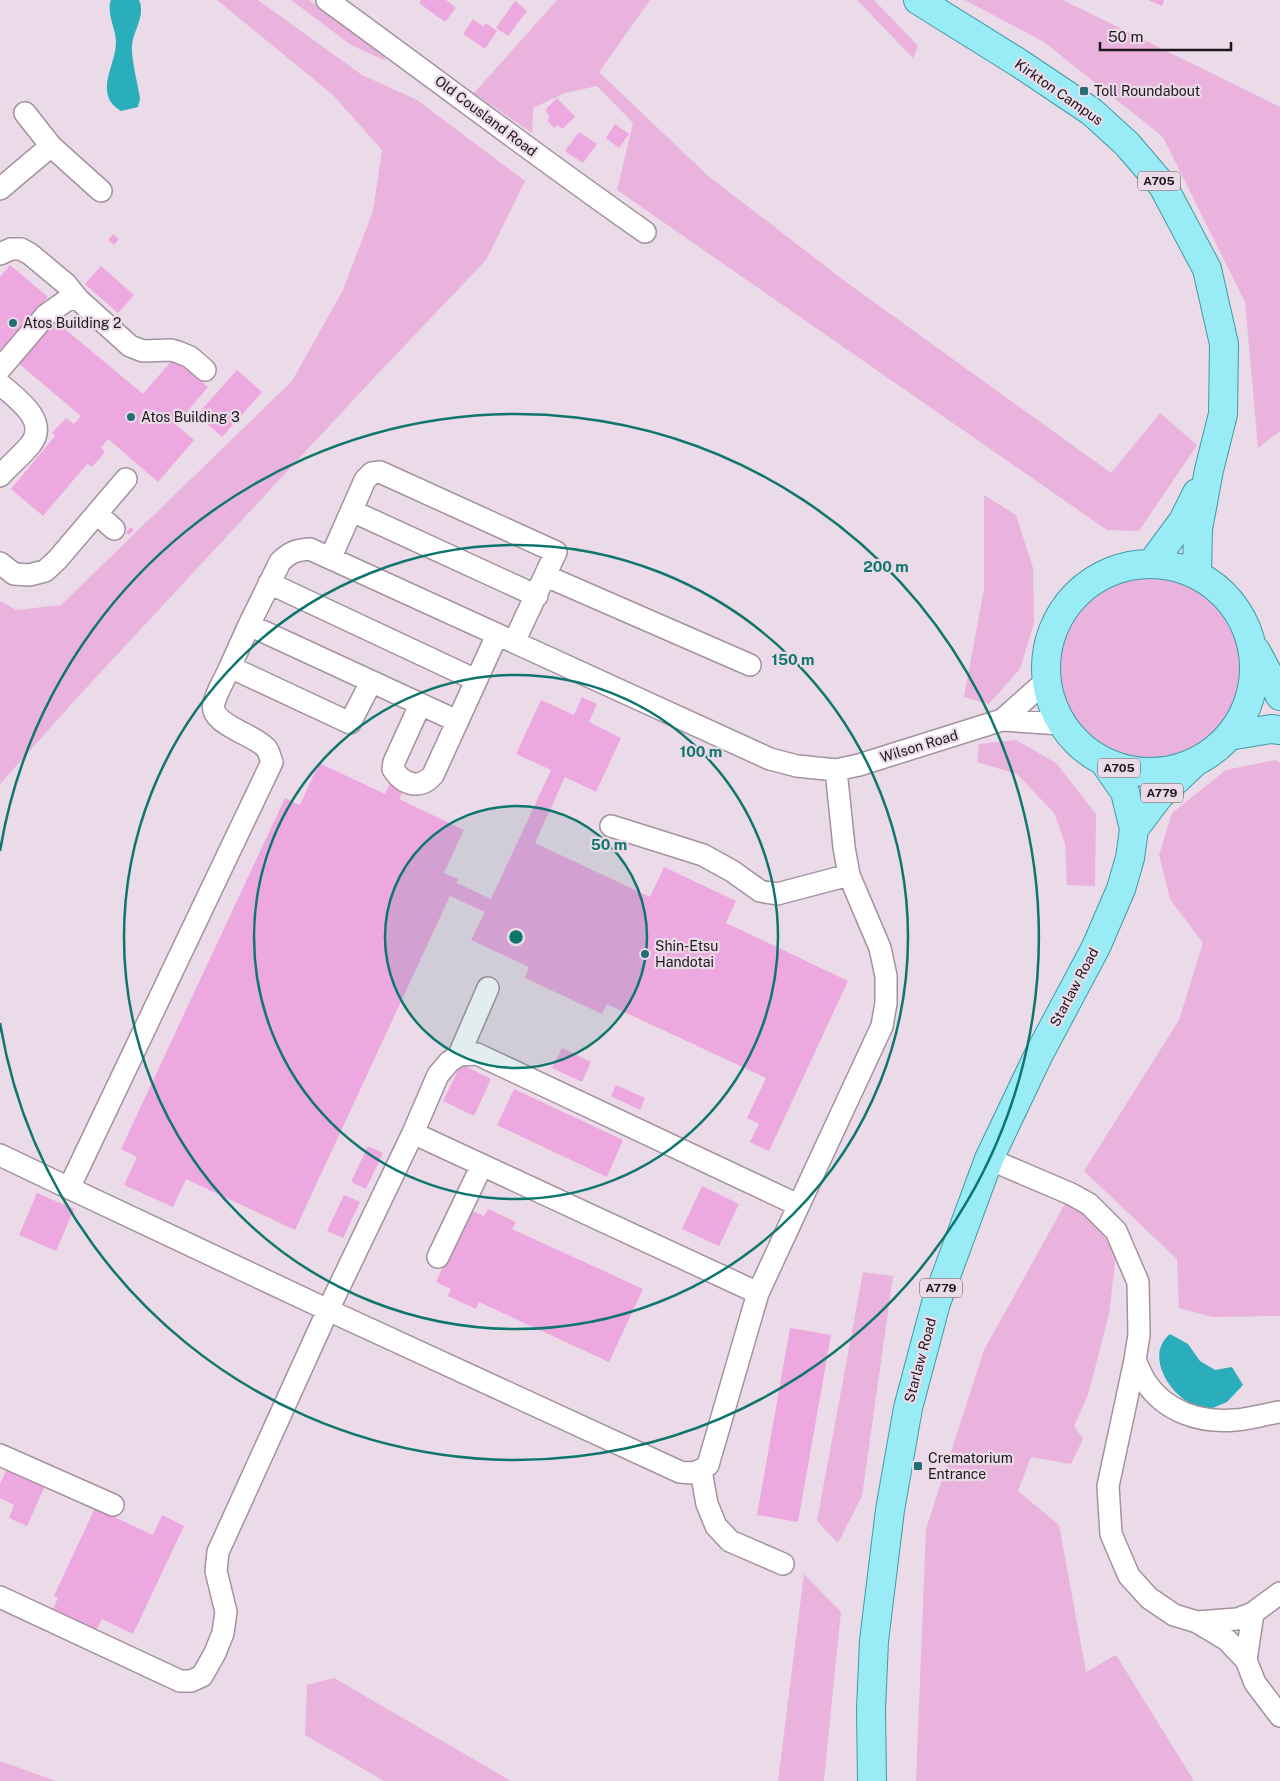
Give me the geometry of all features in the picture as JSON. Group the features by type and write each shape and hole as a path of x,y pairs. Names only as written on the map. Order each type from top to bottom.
{"main road":[{"name":"Kirkton Campus","path":"918,0 1019,63 1092,112 1127,144 1163,186 1207,269 1224,344 1223,414 1209,470"},
{"name":"A705","path":"1152,563 1183,521 1209,470"},
{"name":"A705","path":"1197,574 1198,529 1209,470"},
{"name":"A705","path":"1255,650 1254,678 1249,702 1229,736 1195,762 1156,772 1130,772 1104,762 1079,745 1061,724 1050,701 1046,681 1048,640 1062,610 1081,588 1107,572 1124,565 1152,563 1197,574 1223,593 1242,619 1255,650 1280,696"},
{"name":"A705","path":"1229,736 1280,730"},
{"name":"A779","path":"1104,762 1125,792 1134,829"},
{"name":"A779","path":"1134,829 1159,796 1195,762"},
{"name":"Starlaw Road","path":"872,1781 871,1709 874,1641 890,1510 908,1408 936,1303 989,1159 1038,1056 1096,947 1121,889 1130,858 1134,829"}],"street":[{"name":"Old Cousland Road","path":"326,0 433,76 564,176 645,232"},
{"path":"26,113 51,146 100,191"},
{"path":"0,189 51,146"},
{"path":"0,254 11,249 21,249 30,254 66,284 79,300 130,346 143,351 171,350 178,352 190,358 205,370"},
{"path":"0,369 46,315 70,298 79,300"},
{"path":"0,384 20,401 34,418 36,433 32,443 0,476"},
{"path":"332,557 365,480 372,473 380,472 556,552 537,596 476,680 433,775 419,785 408,782 393,770 394,762 420,705"},
{"path":"0,563 14,574 29,575 45,571 126,479"},
{"path":"352,511 537,596"},
{"path":"97,514 114,529"},
{"name":"Wilson Road","path":"69,1188 272,762 267,749 250,736 218,720 214,713 214,704 249,625 280,562 287,555 297,550 310,549 332,557 770,759 796,766 836,770 859,765 1002,720 1061,724"},
{"path":"546,576 750,665"},
{"path":"269,583 476,680"},
{"path":"249,625 457,721"},
{"path":"230,668 350,723 371,682"},
{"name":"Wilson Road","path":"1002,720 1046,681"},
{"path":"0,1155 328,1310 680,1472 691,1474 701,1471 708,1465 712,1457 758,1293 882,1026 886,1003 886,976 880,948 849,875 844,847 836,770"},
{"path":"611,826 703,855 732,871 760,891 778,894 849,875"},
{"path":"460,1055 488,988"},
{"path":"0,1598 180,1682 191,1681 202,1676 215,1653 223,1633 226,1612 216,1571 218,1552 328,1310 414,1133 438,1075 449,1062 460,1055 477,1054 798,1205"},
{"path":"414,1133 758,1293"},
{"path":"989,1159 1077,1197 1089,1204 1116,1231 1138,1282 1139,1336 1108,1486 1111,1534 1129,1576 1149,1598 1174,1615 1197,1622 1227,1640 1246,1660 1255,1682 1280,1716"},
{"path":"438,1257 482,1165"},
{"path":"1135,1360 1145,1381 1162,1400 1188,1415 1202,1420 1235,1420 1280,1412"},
{"path":"0,1455 113,1505"},
{"path":"701,1471 707,1504 716,1526 730,1541 783,1564"},
{"path":"1197,1622 1236,1619 1253,1613 1280,1594"},
{"path":"1246,1660 1253,1613"}],"shaded area":[{"path":"217,0 258,0 362,75 417,100 525,181 486,260 370,382 76,699 0,784 0,601 16,610 61,605 292,381 343,290 373,211 382,150 333,95"},
{"path":"291,0 309,0 381,51 386,61 351,45"},
{"path":"557,0 650,0 599,72 707,175 846,282 1111,473 1160,413 1197,445 1139,531 1107,530 617,190 633,123 597,86 565,93 533,108 532,133 474,93"},
{"path":"857,0 874,0 918,46 913,58"},
{"path":"965,0 1063,0 1280,107 1280,431 1258,448 1245,302 1163,137 1044,42"},
{"path":"984,495 1016,515 1033,568 1034,623 1020,669 989,704 964,697 984,589"},
{"path":"1149,573 1185,580 1209,594 1222,607 1236,631 1243,667 1236,703 1222,727 1209,740 1185,754 1149,761 1113,754 1089,740 1076,727 1062,703 1055,667 1062,631 1076,607 1089,594 1113,580"},
{"path":"1016,740 1056,763 1096,814 1095,886 1067,885 1065,843 1054,813 1017,774 977,762 979,744"},
{"path":"1275,760 1280,762 1280,1316 1212,1317 1179,1308 1177,1259 1084,1171 1179,1020 1203,943 1170,899 1159,855 1172,813 1226,770"},
{"path":"1066,1202 1093,1218 1116,1255 1109,1314 1088,1395 1074,1426 1083,1439 1071,1464 1031,1457 1018,1491 1059,1525 1086,1672 1116,1655 1194,1781 916,1781 926,1529 984,1350"},
{"path":"863,1272 893,1276 862,1496 838,1543 817,1521"},
{"path":"804,1574 841,1612 824,1781 778,1781"},
{"path":"334,1678 511,1781 384,1781 305,1735 307,1685"},
{"path":"0,1761 56,1781 0,1781"}],"water":[{"path":"111,0 139,0 141,6 140,18 132,45 140,99 138,107 121,111 110,101 107,90 108,76 116,42 110,16"},
{"path":"1170,1334 1188,1344 1200,1361 1215,1370 1232,1367 1243,1385 1227,1402 1206,1411 1185,1400 1171,1386 1161,1369 1159,1360 1160,1350 1163,1342"}],"building":[{"path":"421,0 446,0 456,8 445,22 419,3"},
{"path":"1148,0 1164,0 1162,6"},
{"path":"515,1 527,11 508,36 496,28"},
{"path":"473,19 483,26 486,23 497,31 485,49 463,34"},
{"path":"557,98 575,117 562,129 558,125 554,128 547,120 550,117 545,110"},
{"path":"615,124 629,134 619,148 606,138"},
{"path":"579,132 597,144 583,163 565,151"},
{"path":"113,234 119,239 114,245 108,240"},
{"name":"Atos Building 2","path":"10,265 48,297 3,351 0,348 0,277"},
{"path":"101,266 134,295 118,313 85,284"},
{"name":"Atos Building 3","path":"53,319 143,394 174,358 208,387 176,425 194,440 158,482 108,439 101,448 105,452 92,467 87,464 43,516 11,489 55,436 52,433 66,418 74,424 81,416 17,362"},
{"path":"237,370 262,392 222,437 197,415"},
{"path":"131,527 134,530 129,535 126,532"},
{"name":"Shin-Etsu Handotai","path":"582,697 597,704 589,722 621,738 596,792 565,777 535,843 650,897 664,867 736,901 726,923 848,981 769,1151 750,1142 759,1124 747,1118 766,1078 607,1004 602,1014 525,978 529,967 471,940 485,912 450,896 295,1230 186,1179 173,1207 124,1185 137,1157 121,1149 285,798 300,805 319,763 385,794 393,777 407,783 399,799 464,830 444,873 458,879 457,883 491,899 551,770 516,754 541,700 574,715"},
{"path":"562,1048 591,1062 582,1082 552,1068"},
{"path":"461,1064 491,1079 474,1116 443,1101"},
{"path":"616,1085 645,1098 640,1110 611,1096"},
{"path":"514,1089 623,1140 607,1177 497,1125"},
{"path":"368,1146 383,1153 366,1189 351,1182"},
{"path":"702,1186 739,1204 719,1246 682,1229"},
{"path":"37,1193 74,1209 56,1251 19,1235"},
{"path":"344,1195 360,1202 343,1238 327,1231"},
{"path":"469,1209 484,1216 488,1209 516,1222 512,1229 643,1289 609,1362 479,1302 476,1309 448,1296 451,1289 436,1282"},
{"path":"790,1328 831,1335 798,1522 757,1515"},
{"path":"7,1469 45,1486 27,1526 9,1518 14,1505 0,1498 0,1484"},
{"path":"95,1508 153,1535 162,1515 184,1526 133,1634 102,1619 95,1632 52,1611 58,1598 54,1596"}],"place":[{"name":"Toll Roundabout","path":"1084,91"},
{"name":"Atos Building 2","path":"13,323"},
{"name":"Atos Building 3","path":"131,417"},
{"name":"Shin-Etsu Handotai","path":"645,954"},
{"name":"Crematorium Entrance","path":"918,1466"}]}
